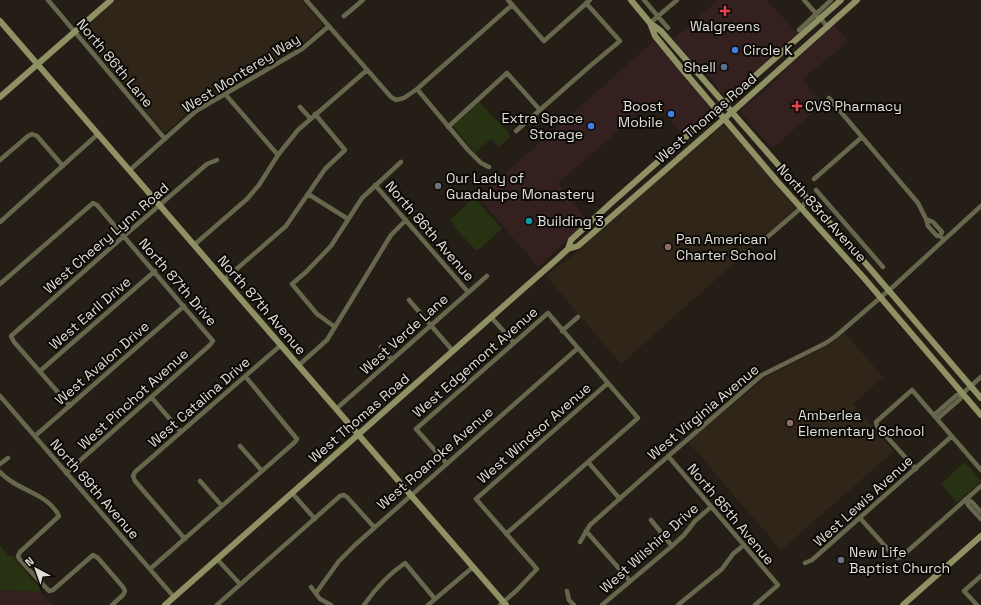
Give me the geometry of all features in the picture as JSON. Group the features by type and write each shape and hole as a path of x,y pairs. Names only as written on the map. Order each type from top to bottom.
{"main road":[{"path":"0,97 110,0"},
{"name":"North 83rd Avenue","path":"632,0 650,23 655,36 717,111 981,415"},
{"name":"West Thomas Road","path":"568,249 571,240 726,103 818,16 841,0"},
{"name":"West Thomas Road","path":"165,605 568,249 578,246 724,119 857,0"},
{"name":"North 87th Avenue","path":"0,21 412,495 473,566 503,604"},
{"name":"North 83rd Avenue","path":"650,23 662,31 726,103 981,398"},
{"path":"637,181 644,188"},
{"path":"903,605 981,536"}],"street":[{"name":"North 86th Lane","path":"48,0 165,139"},
{"path":"306,0 391,97 396,100 404,98 416,89 512,5"},
{"path":"344,16 363,0"},
{"path":"508,0 544,41 588,2 620,41 516,131"},
{"path":"644,0 668,28"},
{"path":"650,23 676,0"},
{"path":"804,0 828,27"},
{"name":"West Thomas Road","path":"799,30 818,16 831,0"},
{"name":"West Monterey Way","path":"130,170 196,111 302,49 329,26"},
{"path":"194,245 247,199 260,185 278,155 293,135 310,118 367,70"},
{"path":"448,127 506,73 540,110"},
{"path":"416,89 477,159 489,167"},
{"path":"225,94 278,155"},
{"path":"829,98 918,203 926,219 933,222 942,232 940,236 944,240"},
{"path":"300,107 310,118"},
{"path":"224,280 286,226 325,169 345,150 315,114"},
{"path":"0,160 32,134 37,136 63,166"},
{"path":"0,222 98,134"},
{"path":"814,179 862,137"},
{"name":"West Cheery Lynn Road","path":"40,371 14,342 11,336 159,205 207,164 217,160"},
{"path":"335,327 317,314 292,284 331,246 362,198 401,162"},
{"name":"North 86th Avenue","path":"375,185 468,292"},
{"path":"816,190 883,267"},
{"path":"308,194 348,219"},
{"path":"764,240 801,208 808,199"},
{"name":"North 87th Drive","path":"0,284 93,203 97,205 124,236 213,341"},
{"name":"West Virginia Avenue","path":"580,542 586,531 620,499 762,375 826,343 836,336 981,206"},
{"path":"299,365 323,344 391,236 406,220"},
{"name":"West Earll Drive","path":"40,371 154,271"},
{"name":"West Verde Lane","path":"336,409 487,276"},
{"path":"409,300 453,351"},
{"name":"West Avalon Drive","path":"35,436 184,306"},
{"name":"West Edgemont Avenue","path":"447,464 416,428 548,313 562,331"},
{"path":"503,604 536,569 506,534 638,418 562,331 578,316"},
{"path":"491,317 514,343"},
{"name":"West Pinchot Avenue","path":"66,473 213,341"},
{"name":"West Catalina Drive","path":"185,539 135,481 133,476 281,345"},
{"path":"381,347 392,360"},
{"name":"West Roanoke Avenue","path":"316,593 339,561 374,527 578,348"},
{"path":"40,371 70,406"},
{"path":"150,569 295,442 297,438 245,376"},
{"path":"935,417 960,398 962,394 981,377"},
{"name":"West Windsor Avenue","path":"506,534 476,499 608,383"},
{"path":"916,469 876,422 912,390 981,470"},
{"name":"North 89th Avenue","path":"0,396 174,597"},
{"path":"151,397 181,432"},
{"name":"West Lewis Avenue","path":"805,563 812,560 952,436"},
{"path":"240,446 262,471"},
{"name":"North 85th Avenue","path":"668,456 778,585 755,605"},
{"path":"0,464 8,458"},
{"path":"588,462 620,499"},
{"path":"0,472 12,483 48,502 59,516 18,556 49,591 53,590 93,555 98,558 125,591 123,595 112,605"},
{"path":"200,481 222,506"},
{"path":"860,518 894,556 897,558 901,557 981,486"},
{"path":"292,493 314,519"},
{"path":"217,605 340,496 344,495 347,497 374,527"},
{"path":"966,499 968,505 979,512 981,519"},
{"name":"West Wilshire Drive","path":"602,605 672,546 684,535 695,521 711,507"},
{"path":"651,520 672,546"},
{"path":"586,531 630,581"},
{"path":"678,605 722,568 733,554 744,545"},
{"path":"217,559 240,584"},
{"path":"364,605 394,570 405,563 435,599"},
{"path":"428,605 473,566"},
{"path":"977,605 964,591 981,576"},
{"path":"311,587 320,599 331,605"},
{"path":"567,591 569,600 574,605"}],"shaded area":[{"path":"117,0 302,0 323,25 299,46 198,105 166,132 163,131 112,72 82,34 82,30"},
{"path":"718,0 767,0 798,34 725,95 721,93 706,72 700,69 673,39"},
{"path":"834,25 849,41 802,79 823,104 772,149 742,114 741,110 777,79 786,68"},
{"path":"654,41 709,106 709,113 682,134 653,101 558,183 588,221 538,267 478,197"},
{"name":"Pan American Charter School","path":"722,126 728,128 796,208 621,364 546,276 579,250"},
{"name":"Amberlea Elementary School","path":"845,333 883,377 853,404 894,451 781,550 688,442 766,377 825,347"},
{"path":"0,590 41,592 52,605 0,605"}],"green space":[{"path":"479,102 508,132 510,137 499,147 491,139 475,153 453,126"},
{"path":"474,197 502,229 478,250 476,250 454,227 450,220"},
{"path":"965,462 981,481 957,503 941,484"},
{"path":"0,546 9,556 14,556 16,561 40,588 41,592 0,590"}],"place":[{"name":"Walgreens","path":"725,11"},
{"name":"Circle K","path":"735,50"},
{"name":"Shell","path":"724,67"},
{"name":"CVS Pharmacy","path":"797,106"},
{"name":"Boost Mobile","path":"671,114"},
{"name":"Extra Space Storage","path":"591,126"},
{"name":"Our Lady of Guadalupe Monastery","path":"438,186"},
{"name":"Building 3","path":"529,221"},
{"name":"Pan American Charter School","path":"668,247"},
{"name":"Amberlea Elementary School","path":"790,423"},
{"name":"New Life Baptist Church","path":"841,560"}]}
